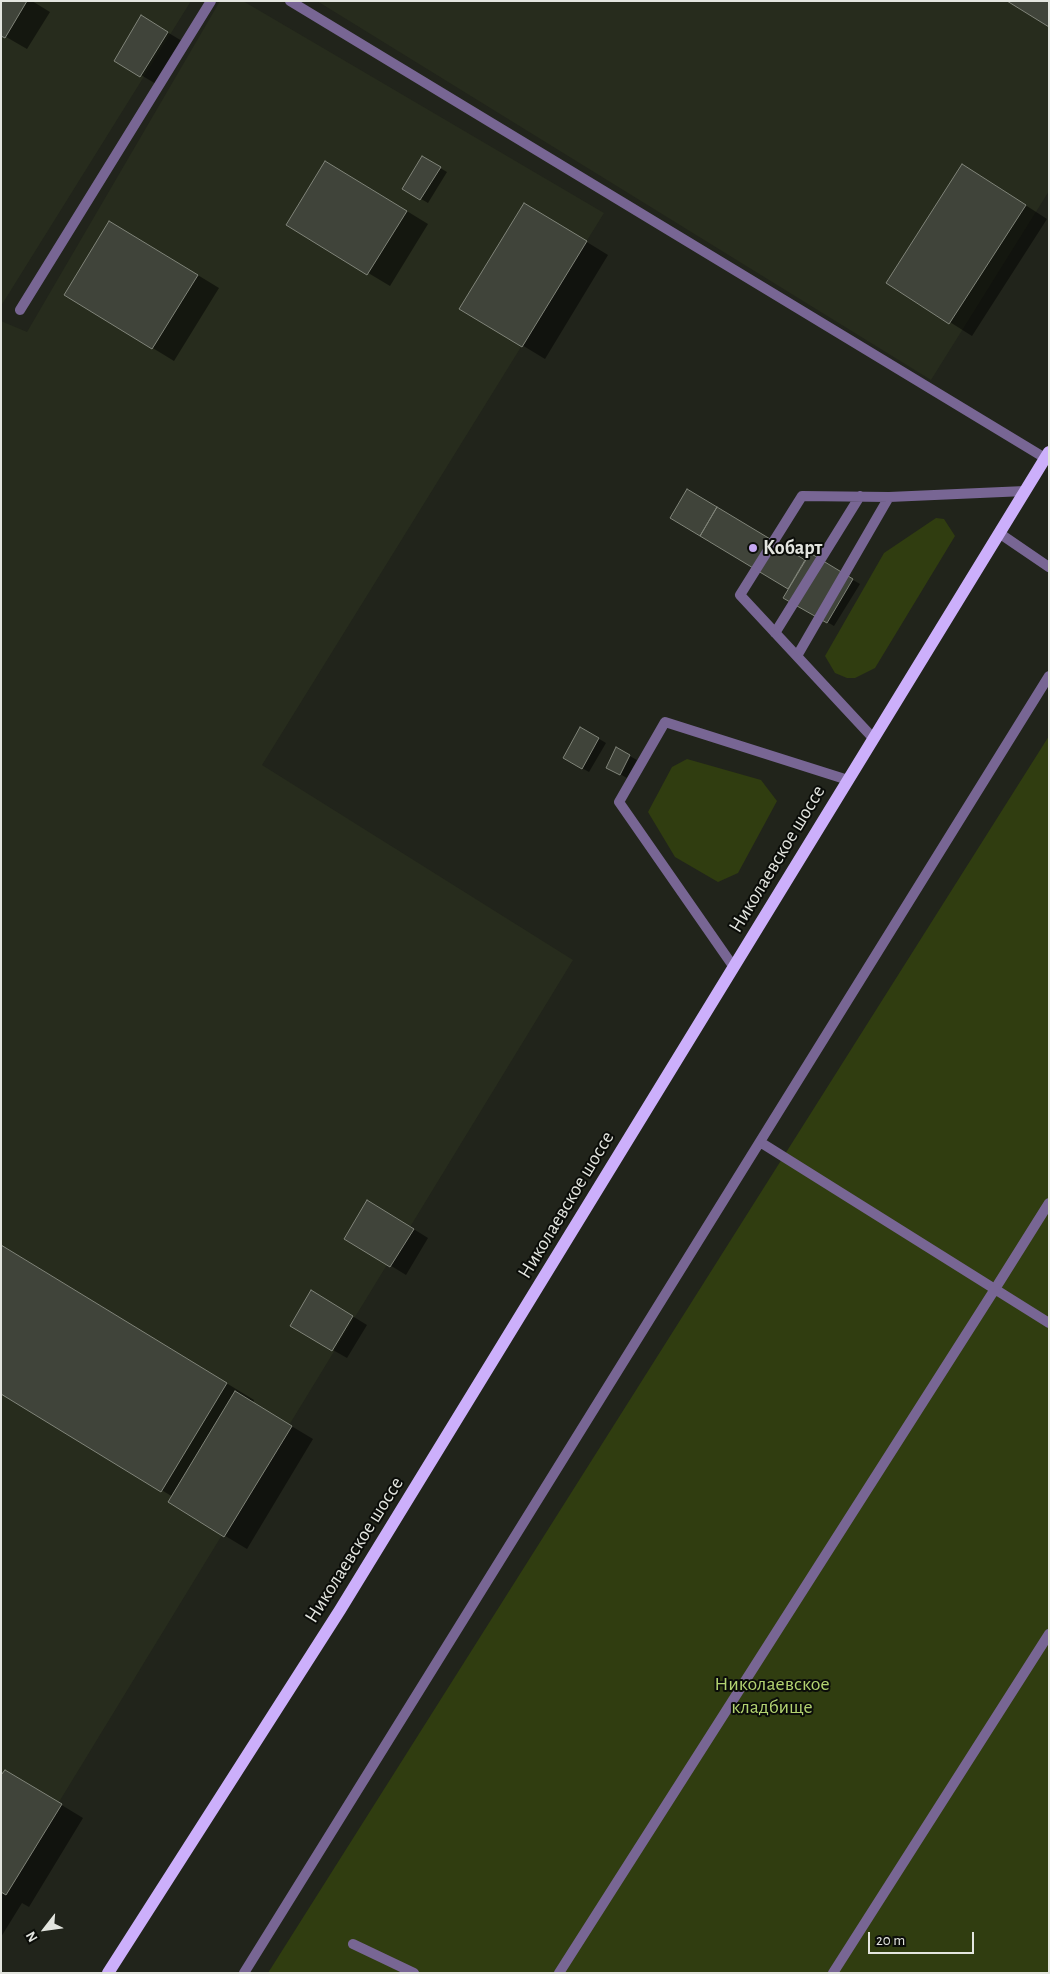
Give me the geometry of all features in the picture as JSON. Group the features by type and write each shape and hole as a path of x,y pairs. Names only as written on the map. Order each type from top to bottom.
{"main road":[{"name":"Николаевское шоссе","path":"108,1973 340,1610 1047,455"}],"lane":[{"path":"20,310 211,1"},
{"path":"290,1 1047,455"},
{"path":"874,738 740,595 755,570 802,496 889,497 1025,491"},
{"path":"775,633 860,496"},
{"path":"797,656 889,497"},
{"path":"999,533 1049,567"},
{"path":"244,1973 1049,676"},
{"path":"733,966 619,802 665,722 848,780"},
{"path":"760,1142 1049,1323"},
{"path":"559,1973 1049,1203"},
{"path":"833,1973 1049,1634"},
{"path":"352,1944 414,1973"}],"shaded area":[{"path":"1,1 191,1 1,306"},
{"path":"220,1 243,1 604,213 262,765 573,960 1,1897 1,321 27,332"},
{"path":"317,1 1049,1 1049,191 931,380"}],"green space":[{"path":"936,518 944,519 955,536 875,668 855,678 847,678 835,673 825,656 884,553"},
{"name":"Николаевское кладбище","path":"1049,736 1049,1973 268,1973"},
{"path":"687,759 761,780 777,801 738,873 718,882 675,857 648,812 672,767"}],"building":[{"path":"1,1 27,1 5,38 1,36"},
{"path":"1007,1 1049,1 1049,27"},
{"path":"141,15 168,32 140,77 114,61"},
{"path":"422,156 441,167 420,200 402,189"},
{"path":"325,161 407,211 367,275 286,225"},
{"path":"962,164 1026,205 949,324 886,283"},
{"path":"524,203 587,241 522,347 459,309"},
{"path":"109,221 198,275 152,349 64,295"},
{"path":"687,489 717,507 700,536 670,518"},
{"name":"Кобарт","path":"717,507 805,560 788,589 700,536"},
{"name":"Кобарт","path":"810,553 853,579 827,623 783,598"},
{"path":"580,727 599,738 582,769 563,758"},
{"path":"616,747 630,755 620,775 606,768"},
{"path":"367,1200 414,1229 390,1267 344,1239"},
{"path":"1,1245 227,1383 161,1492 1,1394"},
{"path":"311,1290 353,1316 332,1351 290,1326"},
{"path":"235,1391 292,1426 224,1537 168,1502"},
{"path":"5,1770 62,1804 6,1895 1,1892 1,1775"}],"place":[{"name":"Кобарт","path":"753,548"}]}
